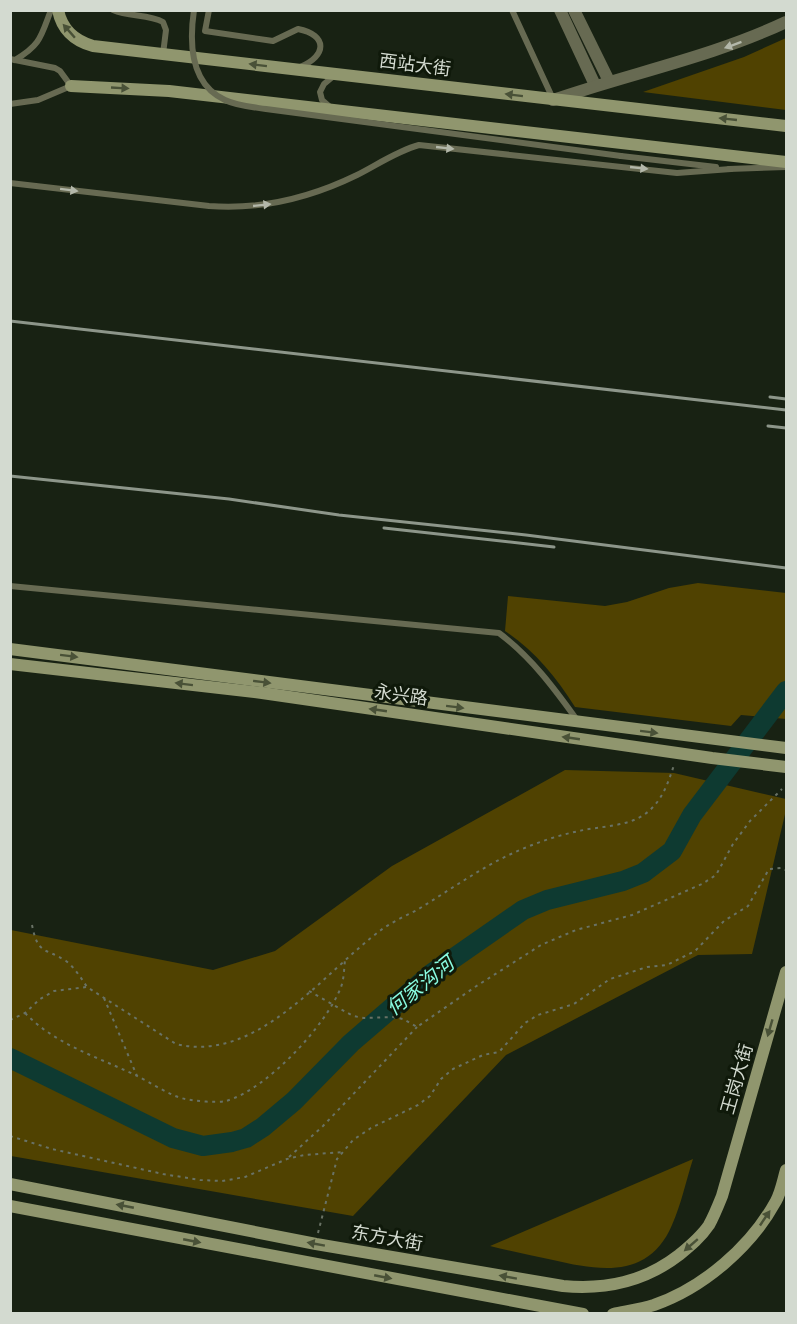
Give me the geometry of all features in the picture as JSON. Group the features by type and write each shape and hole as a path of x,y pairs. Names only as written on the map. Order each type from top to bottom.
{"main road":[{"name":"西站大街","path":"58,10 63,26 68,32 80,41 93,46 786,126"},
{"path":"71,86 169,91 786,162"},
{"name":"永兴路","path":"10,649 786,748"},
{"name":"永兴路","path":"10,664 262,693 786,767"},
{"name":"王岗大街","path":"722,1196 786,972"},
{"path":"613,1314 639,1310 657,1304 697,1283 720,1267 754,1233 777,1199 786,1170"},
{"name":"东方大街","path":"10,1184 316,1244 584,1288 617,1285 660,1269 689,1247 707,1227 722,1196"},
{"path":"10,1206 583,1314"}],"street":[{"path":"560,10 596,85"},
{"path":"574,10 609,81"},
{"path":"553,100 609,81 706,55 738,44 786,22"}],"lane":[{"path":"13,59 28,53 38,44 51,10"},
{"path":"112,10 124,15 153,18 164,22 166,30 164,54"},
{"path":"194,10 191,48 195,67 212,92 230,102 278,111 731,169"},
{"path":"209,10 205,31 265,40 278,39 298,29 313,35 321,47 320,54 311,63 295,69"},
{"path":"512,10 553,100"},
{"path":"10,104 24,104 38,100 71,86 55,68 13,59"},
{"path":"335,111 322,100 320,92 324,84 337,74"},
{"path":"10,183 228,208 267,205 318,192 357,175 409,147 419,145 676,172 786,167"},
{"path":"10,586 499,633 528,657 579,723"}],"path":[{"path":"32,926 35,942 42,950 65,961 76,970 87,987 176,1044 200,1048 231,1043 255,1032 279,1016 384,928 493,862 514,852 569,834 633,820 644,815 662,795 675,762"},
{"path":"287,1159 323,1126 417,1027 475,987 541,945 576,930 632,915 702,884 716,875 733,844 750,821 782,789"},
{"path":"316,1244 337,1159 353,1140 370,1128 418,1106 430,1096 441,1079 453,1069 483,1055 499,1052 525,1023 538,1015 574,1004 610,979 647,967 667,965 695,951 724,921 748,906 769,868 786,870"},
{"path":"25,1013 51,1036 183,1099 224,1101 246,1092 265,1079 308,1038 332,1005 342,985 345,960"},
{"path":"10,1020 25,1013 40,999 54,991 87,987"},
{"path":"309,991 353,1016 393,1017 403,1019 417,1027"},
{"path":"103,996 137,1076"},
{"path":"10,1136 52,1149 200,1180 222,1181 245,1178 287,1159 304,1155 343,1152"}],"shaded area":[{"path":"786,38 786,110 643,92 744,57"},
{"path":"698,583 786,593 786,719 741,715 731,726 575,707 544,665 516,638 505,631 508,596 605,606 627,602 669,588"},
{"path":"565,770 674,773 786,799 786,810 752,954 698,955 506,1055 353,1216 11,1156 11,930 213,970 275,951 392,866"},
{"path":"693,1159 672,1225 662,1242 650,1255 637,1263 622,1267 588,1267 490,1246"}],"waterway":[{"name":"何家沟河","path":"10,1058 173,1138 203,1146 246,1138 294,1101 351,1043 431,974 523,910 547,900 623,881 643,873 672,851 692,815 786,691"}],"railway":[{"path":"10,321 786,410"},
{"path":"770,397 786,399"},
{"path":"768,426 786,428"},
{"path":"10,476 229,499 339,515 526,535 786,568"},
{"path":"384,528 554,547"}]}
